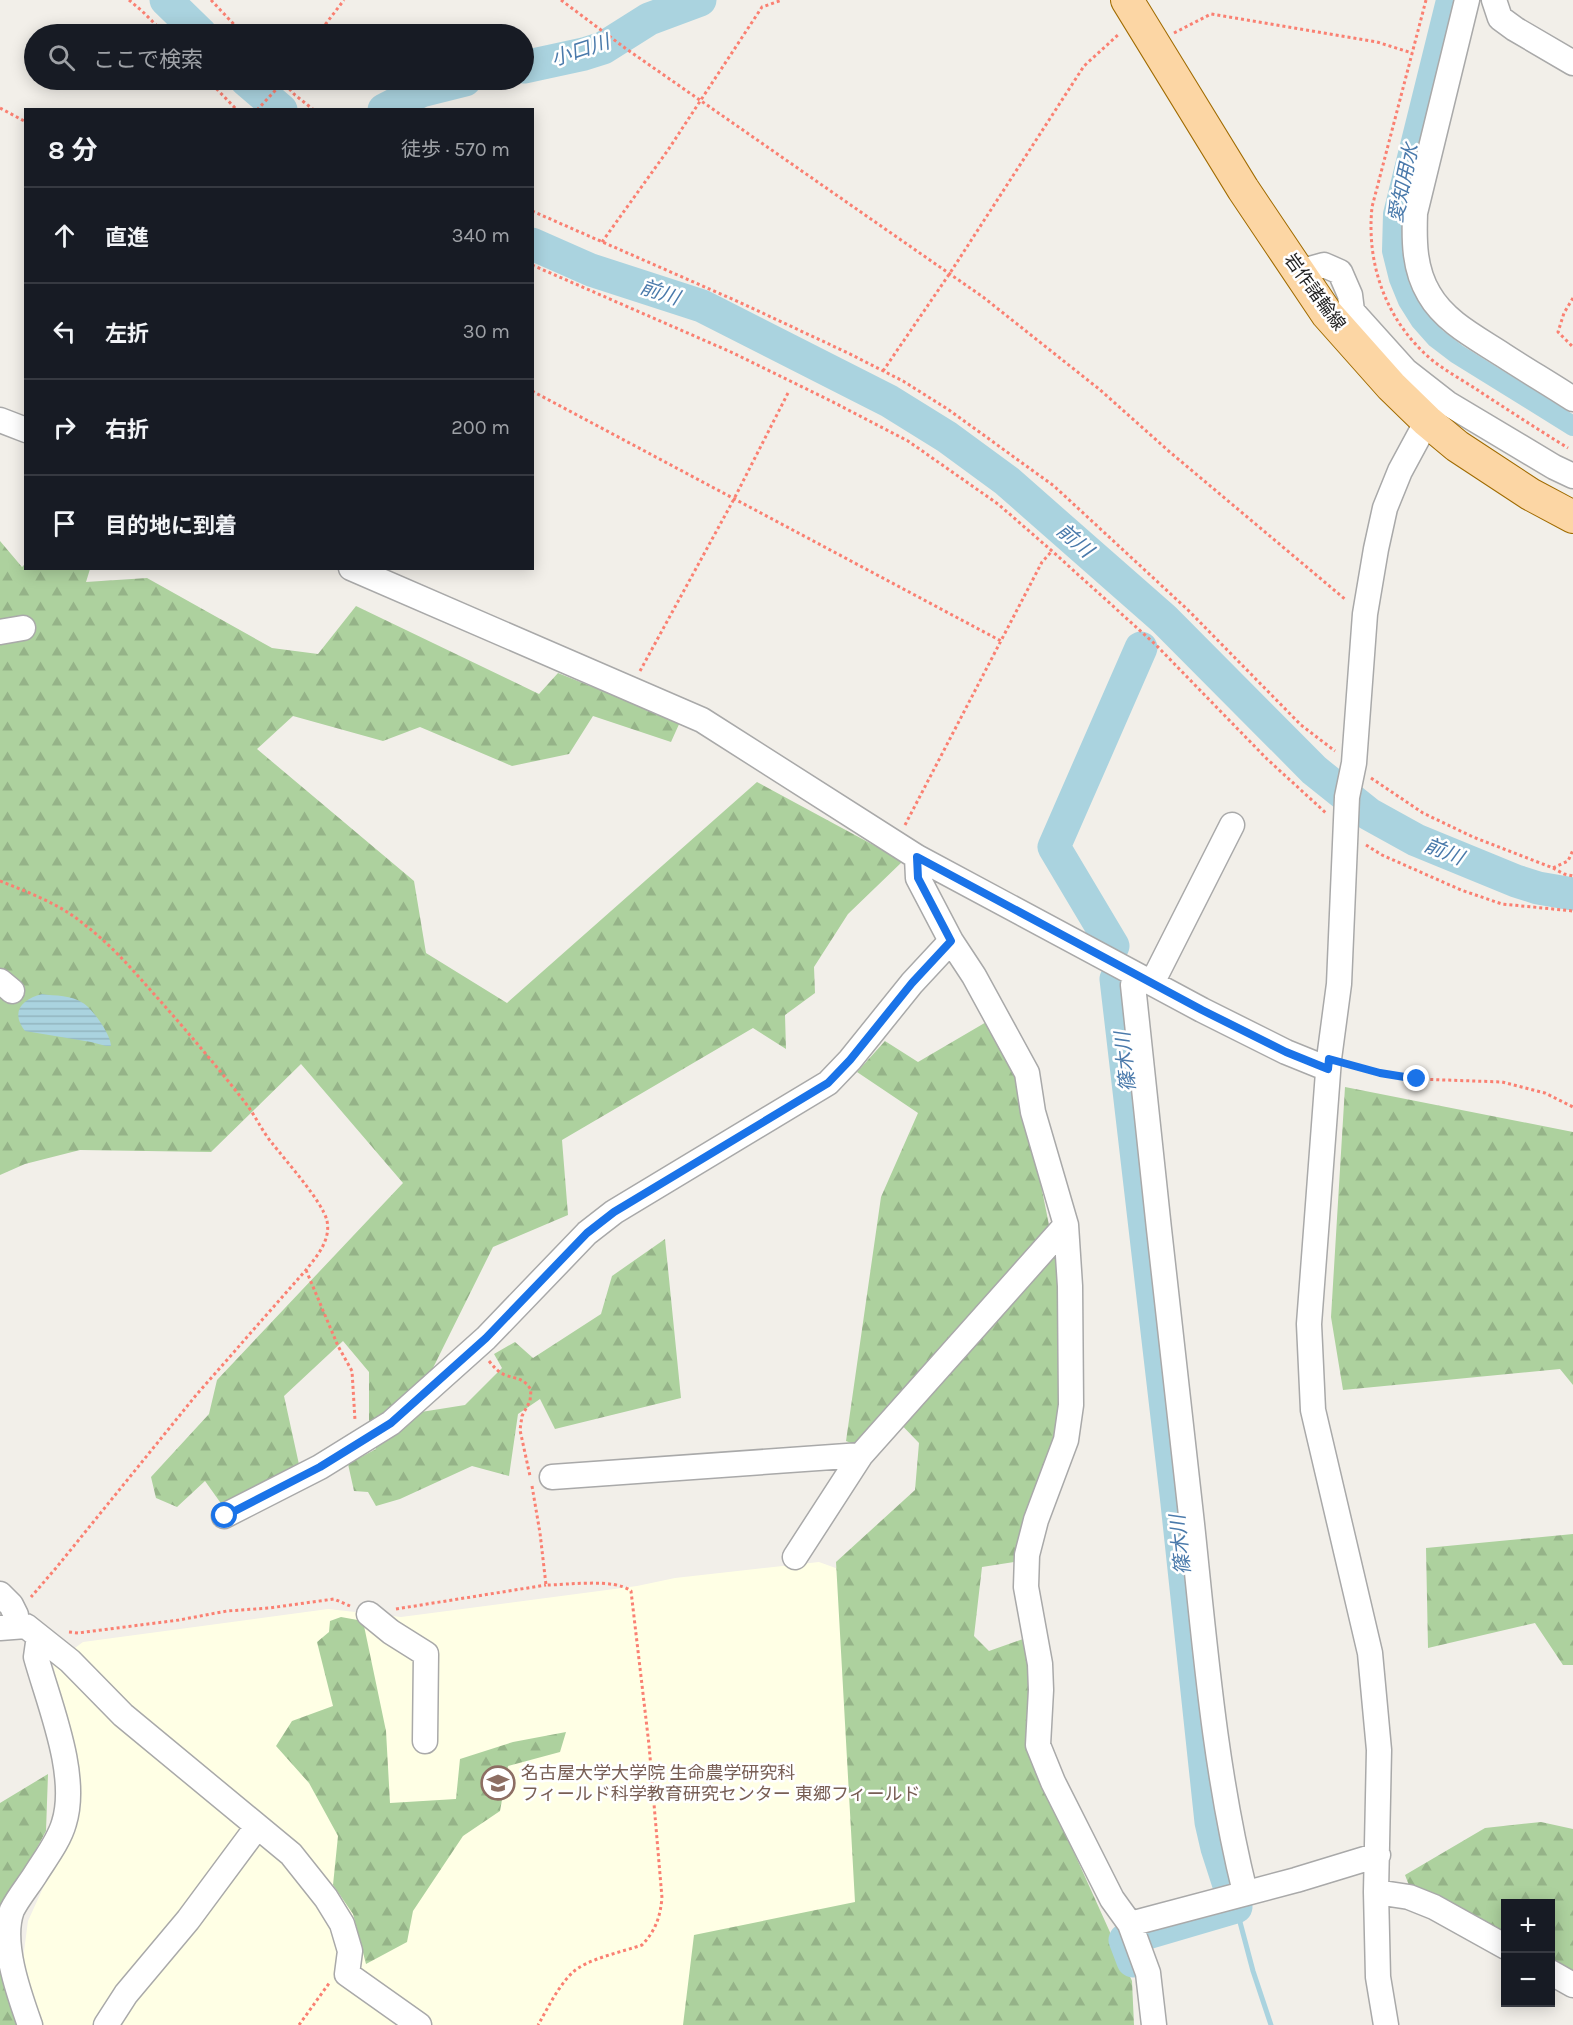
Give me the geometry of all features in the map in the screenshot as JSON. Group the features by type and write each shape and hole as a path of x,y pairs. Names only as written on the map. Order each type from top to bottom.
{"main road":[{"name":"岩作諸輪線","path":"1132,8 1244,189 1327,314 1391,386 1466,454 1530,494 1573,517"}],"street":[{"path":"1467,0 1415,213 1414,246 1420,273 1429,294 1461,329 1573,399"},
{"path":"1494,0 1500,18 1573,63"},
{"path":"1299,272 1324,265 1340,272 1350,295 1352,311 1406,371 1447,403 1573,476"},
{"path":"0,420 24,429"},
{"path":"1386,2025 1378,1977 1376,1892 1379,1750 1370,1653 1313,1410 1309,1324 1329,1064 1340,984 1347,797 1354,763 1365,614 1385,508 1400,471 1427,421"},
{"path":"356,570 702,720 917,857 1286,1052 1329,1064"},
{"path":"1232,825 1143,978 1133,985 1198,1583 1231,1838 1245,1892"},
{"path":"917,857 918,878 951,941 974,976 1027,1073 1033,1112 1066,1225 1071,1405 1066,1440 1036,1520 1027,1555 1026,1587 1040,1664 1038,1745 1058,1793 1112,1899 1130,1924 1148,1973 1154,2025"},
{"path":"225,1516 320,1467 391,1423 476,1347 587,1233 614,1212 828,1083 850,1060 912,983 951,941"},
{"path":"795,1557 861,1455 1066,1225"},
{"path":"552,1477 861,1455"},
{"path":"0,1594 11,1605 8,1622 26,1626 70,1661 123,1715 291,1854 326,1898 342,1923 350,1951 347,1974 419,2025"},
{"path":"369,1614 391,1632 426,1654 425,1741"},
{"path":"30,2025 8,1948 8,1925 13,1909 48,1855 64,1823 69,1790 66,1762 36,1658 38,1643"},
{"path":"106,2025 126,1994 188,1920 257,1827"},
{"path":"1130,1924 1296,1880 1378,1855"},
{"path":"1376,1892 1409,1897 1434,1907 1501,1944"},
{"path":"1555,1974 1573,1985"}],"path":[{"path":"129,0 155,24"},
{"path":"211,0 234,24"},
{"path":"326,24 344,0"},
{"path":"561,0 625,48 950,273 1021,326 1099,389 1336,593 1365,614"},
{"path":"602,242 668,150 762,8 782,0"},
{"path":"883,371 950,273 1084,66 1132,8"},
{"path":"1154,45 1211,14 1377,42 1412,52"},
{"path":"218,90 235,108"},
{"path":"259,108 275,90"},
{"path":"293,90 312,108"},
{"path":"0,108 24,121"},
{"path":"534,212 739,302 883,371 949,410 1054,486 1188,610 1302,725 1329,747 1423,813 1473,837 1573,876"},
{"path":"534,266 731,352 908,441 998,504 1052,551 1156,645 1267,759 1345,832 1382,855 1461,890 1502,904 1573,911"},
{"path":"1573,298 1563,313 1558,332 1573,347"},
{"path":"630,688 734,499 789,391"},
{"path":"534,392 1001,641"},
{"path":"896,842 1042,562 1052,551"},
{"path":"1553,868 1568,861 1573,850"},
{"path":"0,881 52,903 85,925 133,969 195,1040 247,1105 270,1142 295,1171 327,1219 328,1234 320,1252 306,1270 197,1394 71,1550 8,1622"},
{"path":"1329,1064 1417,1079 1502,1082 1545,1093 1573,1107"},
{"path":"306,1270 338,1347 352,1371 355,1423 367,1438"},
{"path":"476,1347 497,1371 518,1377 526,1382 531,1390 530,1401 522,1416 520,1430 525,1444 540,1533 546,1585"},
{"path":"68,1632 78,1633 179,1620 227,1611 334,1599 369,1614 546,1585 608,1584 625,1586 631,1591 649,1745 662,1898 660,1917 655,1929 642,1945 585,1964 573,1972 561,1986 538,2025"},
{"path":"300,2025 326,1985 334,1977 347,1974"}],"shaded area":[{"name":"名古屋大学大学院 生命農学研究科 フィールド科学教育研究センター 東郷フィールド","path":"819,1562 866,1579 890,1884 833,1914 780,2025 0,2025 0,1970 23,1959 28,1921 77,1813 73,1750 53,1664 83,1642 328,1609 401,1617 637,1586 675,1578"}],"green space":[{"path":"0,541 22,567 24,565 24,570 90,570 86,582 147,578 272,648 318,654 356,606 539,694 558,673 680,722 671,742 593,716 569,754 512,766 420,727 383,741 293,716 257,749 414,881 426,953 507,1003 757,782 903,861 848,914 814,967 815,993 785,1015 786,1049 753,1028 562,1140 568,1215 493,1247 430,1374 421,1412 465,1405 502,1368 494,1354 515,1342 533,1358 601,1314 612,1276 665,1239 681,1398 555,1429 540,1399 518,1414 509,1476 472,1466 400,1499 376,1506 368,1492 354,1491 348,1464 376,1449 369,1428 369,1372 343,1341 284,1396 300,1469 225,1509 205,1481 177,1507 156,1498 151,1477 209,1414 217,1380 403,1183 301,1064 211,1152 80,1150 25,1164 0,1175"},
{"path":"988,1021 1019,1075 1061,1285 1062,1420 1014,1562 982,1567 974,1636 989,1651 1026,1638 1034,1692 1031,1757 1132,1981 1134,2025 683,2025 694,1935 855,1902 836,1562 915,1490 919,1443 892,1415 863,1448 846,1441 881,1197 918,1113 857,1072 885,1041 918,1062"},
{"path":"1345,1087 1573,1132 1573,1385 1560,1369 1343,1390 1331,1317"},
{"path":"1573,1534 1573,1665 1563,1665 1535,1623 1428,1648 1426,1548"},
{"path":"341,1617 363,1621 386,1731 390,1803 456,1799 460,1759 513,1742 566,1732 560,1752 508,1766 500,1811 463,1836 413,1911 407,1942 366,1964 353,1914 333,1885 338,1836 309,1783 276,1746 292,1721 333,1706 317,1642 329,1632 330,1621"},
{"path":"48,1774 46,1831 0,1917 0,1803"},
{"path":"1541,1822 1573,1829 1573,1971 1555,1960 1555,1899 1501,1899 1501,1931 1449,1901 1410,1888 1405,1875 1485,1828"},
{"path":"0,1951 20,2025 0,2025"}],"water":[{"path":"42,994 69,997 83,1003 101,1023 111,1046 25,1031 19,1018 20,1007 29,999"}],"waterway":[{"name":"前川","path":"166,0 191,24"},
{"name":"小口川","path":"534,65 603,48 649,19 700,0"},
{"name":"愛知用水","path":"1446,0 1393,214 1392,251 1399,279 1408,301 1420,320 1436,338 1457,354 1573,426"},
{"name":"前川","path":"258,90 279,108"},
{"name":"小口川","path":"388,108 425,90"},
{"name":"前川","path":"534,245 591,270 702,306 889,401 947,437 1007,481 1164,619 1314,770 1369,814 1416,840 1516,881 1538,888 1573,894"},
{"name":"篠木川","path":"1113,946 1054,847 1141,648"},
{"name":"篠木川","path":"1116,979 1176,1494 1211,1822 1236,1907 1125,1940 1133,1961"},
{"path":"1236,1907 1253,1971 1271,2025"}],"place":[{"name":"名古屋大学大学院 生命農学研究科 フィールド科学教育研究センター 東郷フィールド","path":"498,1783"}],"route":[{"path":"225,1516 320,1467 391,1423 486,1338 587,1233 614,1212 828,1083 850,1060 912,983 951,941 918,878 917,857 1202,1010 1286,1052 1328,1069 1329,1059 1380,1073 1417,1079"}]}
